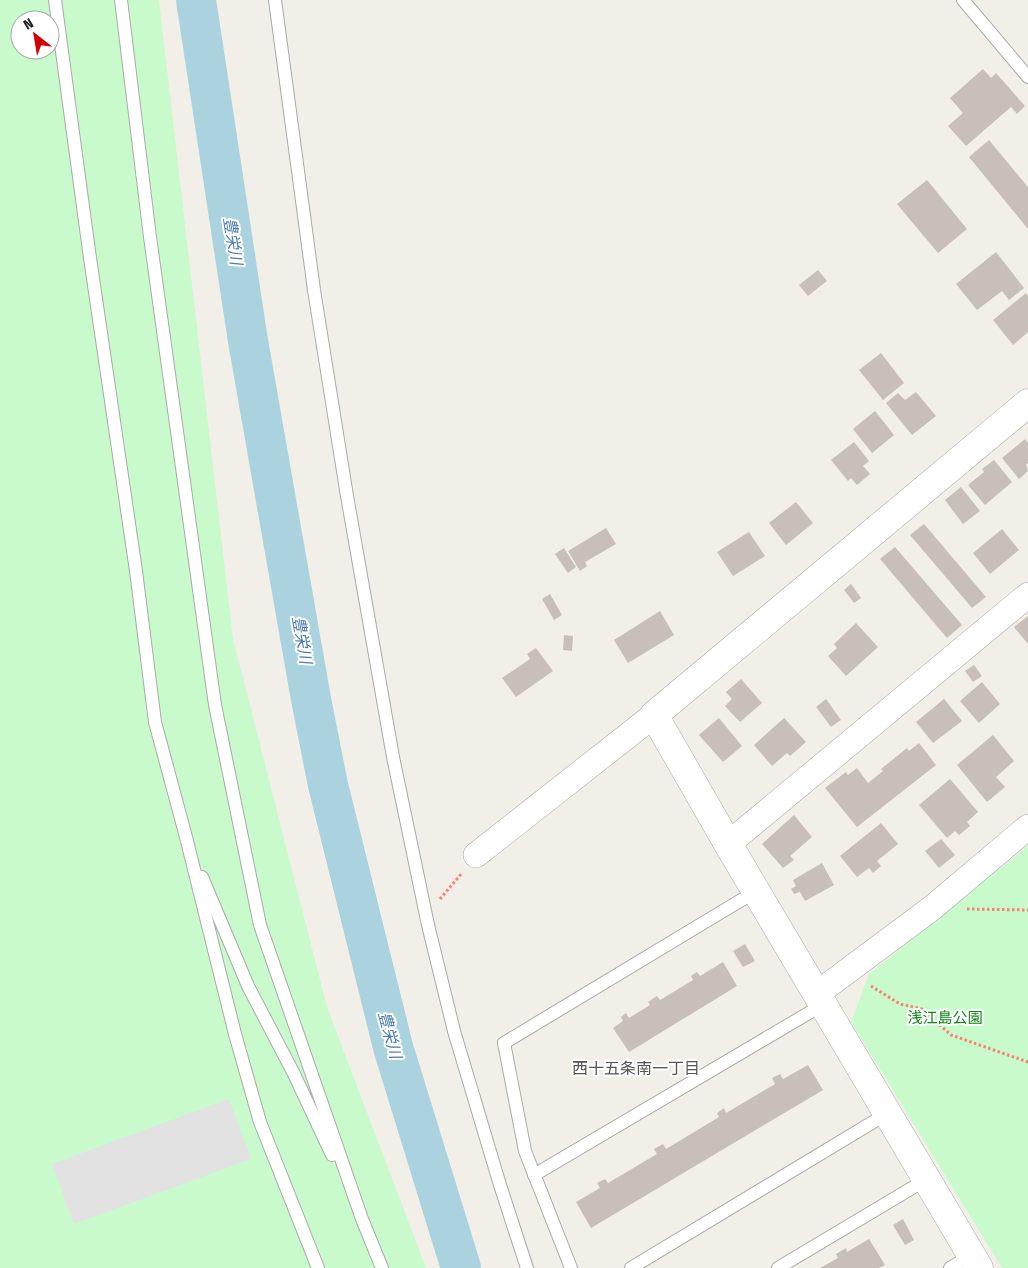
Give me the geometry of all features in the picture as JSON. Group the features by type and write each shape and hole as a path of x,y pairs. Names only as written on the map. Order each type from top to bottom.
{"street":[{"path":"476,855 654,715 1028,403"},
{"path":"728,844 1028,595"},
{"path":"654,715 728,844 927,1178 967,1264"},
{"path":"821,999 1028,827"}],"lane":[{"path":"55,0 90,258 136,571 155,722 235,1034 260,1122 318,1268"},
{"path":"121,0 151,246 215,705 260,925 362,1219"},
{"path":"275,0 314,290 392,757 426,917 454,1031 527,1268"},
{"path":"963,0 1028,77"},
{"path":"186,837 248,986 294,1074 362,1219 382,1268"},
{"path":"571,1268 525,1151 504,1043 748,896"},
{"path":"534,1175 821,999"},
{"path":"631,1268 888,1113"},
{"path":"778,1268 927,1178"}],"path":[{"path":"426,917 476,855"},
{"path":"932,908 1028,910"},
{"path":"872,986 900,1004 922,1009 951,1035 1028,1062"}],"green space":[{"path":"0,0 159,0 233,639 327,1007 426,1268 0,1268"},
{"name":"浅江島公園","path":"1028,846 1028,1268 1002,1268 851,1022 869,974"}],"shaded area":[{"path":"229,1099 251,1159 74,1224 52,1164"}],"building":[{"path":"983,69 991,78 996,73 1025,106 1017,114 1011,107 966,146 948,126 963,113 950,98"},
{"path":"989,140 1028,187 1028,229 969,157"},
{"path":"927,180 967,229 938,253 897,204"},
{"path":"996,252 1024,288 1009,300 1002,291 977,310 956,284"},
{"path":"818,270 827,281 808,296 799,285"},
{"path":"1026,293 1028,296 1028,332 1013,345 993,320"},
{"path":"881,353 904,383 883,400 859,370"},
{"path":"916,392 936,416 912,435 886,403 898,393 905,400"},
{"path":"875,411 894,435 872,453 853,429"},
{"path":"1025,439 1028,443 1028,463 1026,464 1028,471 1019,479 1002,458"},
{"path":"854,442 869,461 863,466 870,474 857,485 851,478 848,481 831,460"},
{"path":"994,460 1012,482 985,505 968,485 984,472 982,469"},
{"path":"961,487 980,511 963,524 945,500"},
{"path":"796,502 813,523 786,545 769,523"},
{"path":"924,524 986,597 972,608 910,535"},
{"path":"606,528 616,544 585,562 587,566 580,571 568,551"},
{"path":"1002,529 1019,550 990,574 973,553"},
{"path":"749,532 765,556 733,576 717,552"},
{"path":"895,547 962,625 947,638 880,559"},
{"path":"564,548 576,567 568,573 555,554"},
{"path":"851,584 861,598 854,603 844,590"},
{"path":"550,594 562,615 554,620 542,599"},
{"path":"660,611 674,635 628,663 614,640"},
{"path":"1028,616 1028,644 1014,627"},
{"path":"856,623 878,647 846,676 828,656 837,648 834,644"},
{"path":"564,635 573,636 572,651 563,650"},
{"path":"536,648 553,671 516,697 502,678 530,659 527,654"},
{"path":"974,665 982,676 973,682 965,671"},
{"path":"741,679 762,703 740,722 725,706 732,699 726,692"},
{"path":"982,682 1000,704 979,723 960,701"},
{"path":"826,699 841,720 831,727 816,707"},
{"path":"944,699 962,721 933,743 916,722"},
{"path":"719,718 742,746 723,762 699,735"},
{"path":"784,718 806,742 790,756 787,753 772,766 754,745"},
{"path":"993,735 1014,761 996,777 1005,787 987,802 957,765"},
{"path":"919,743 936,765 857,827 825,788 846,772 848,775 857,768 868,783 883,771 881,769 907,748 909,751"},
{"path":"950,779 978,812 967,822 970,826 959,835 955,831 947,838 919,805"},
{"path":"794,815 812,837 790,856 794,860 783,868 762,844"},
{"path":"881,823 898,844 877,861 881,866 873,873 869,868 857,877 840,856"},
{"path":"941,839 955,855 939,868 925,851"},
{"path":"822,863 834,885 805,901 800,892 794,894 791,889 796,886 793,880"},
{"path":"745,944 755,961 743,967 733,951"},
{"path":"723,962 737,986 629,1052 613,1028 623,1021 621,1017 626,1013 629,1018 650,1005 648,1002 657,996 660,1000 693,980 691,976 697,972 700,976"},
{"path":"808,1065 823,1090 591,1228 576,1202 600,1188 597,1183 605,1179 608,1183 657,1154 654,1149 663,1144 666,1149 719,1117 717,1113 724,1108 726,1113 775,1084 772,1078 780,1074 783,1079"},
{"path":"903,1219 914,1240 905,1245 893,1225"},
{"path":"869,1239 885,1265 879,1268 820,1268 838,1258 836,1254 846,1248 847,1252"}],"waterway":[{"name":"豊栄川","path":"196,0 248,341 328,785 393,1047 461,1268"}],"district":[{"name":"西十五条南一丁目","path":"636,1068"}]}
